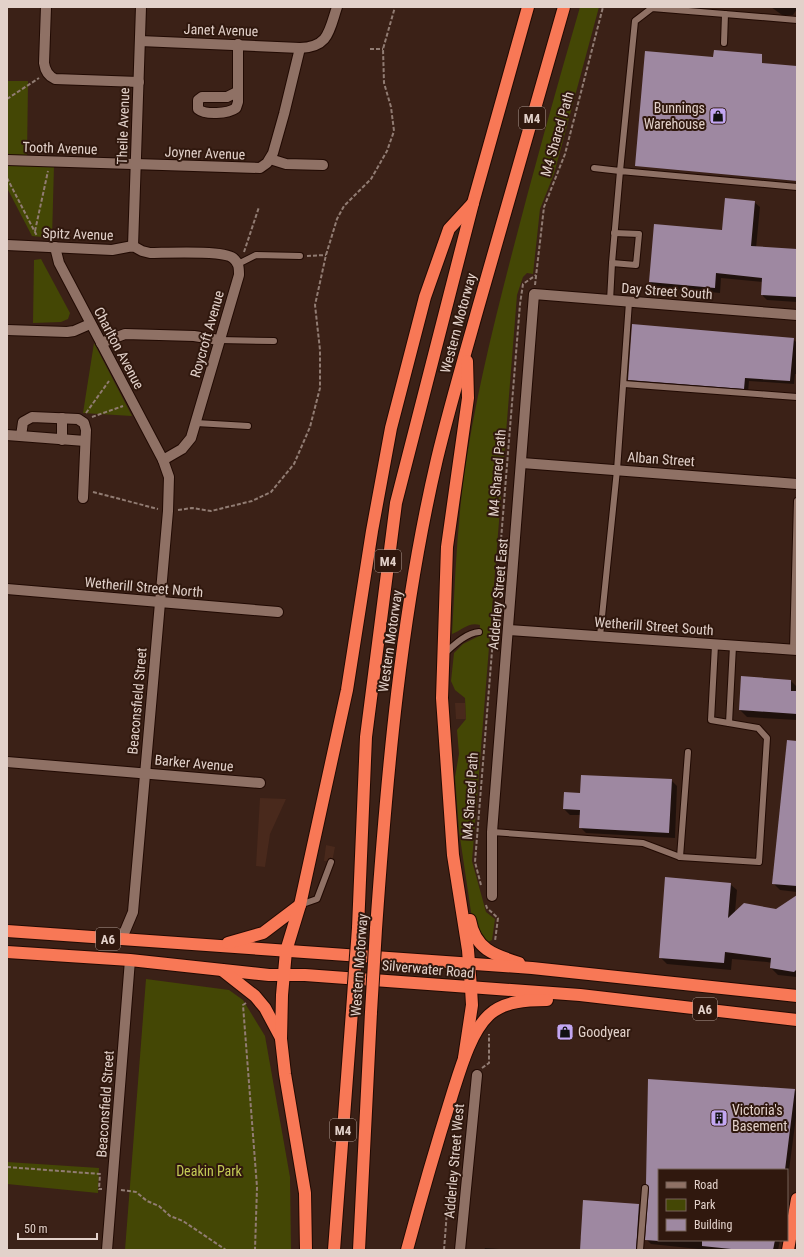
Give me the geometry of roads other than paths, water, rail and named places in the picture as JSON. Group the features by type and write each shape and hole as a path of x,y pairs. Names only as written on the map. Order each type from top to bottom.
{"highway":[{"name":"Western Motorway","path":"334,1250 358,928 366,737 396,503 473,203 528,7"},
{"name":"Western Motorway","path":"359,1250 371,1012 385,796 417,560 437,459 467,346 564,7"},
{"path":"306,1250 305,1193 285,1074 281,1039 286,951 300,905 347,690 372,531 391,428 425,297 449,229 473,203"},
{"path":"407,1250 433,1156 464,1058 472,1005 469,964 453,855 442,698 447,547 468,398 467,346"},
{"path":"445,755 459,863 472,932 484,948 494,954 525,965 558,972"},
{"path":"210,946 256,936 268,930 300,905"},
{"name":"Silverwater Road","path":"7,931 532,968 558,972 797,996"},
{"name":"Silverwater Road","path":"7,952 130,960 284,975 386,980 471,988 612,998 797,1020"},
{"path":"220,969 256,996 265,1008 281,1039"},
{"path":"464,1058 489,1015 514,1002 533,1000 612,998"},
{"path":"788,1250 797,1200"}],"street":[{"path":"46,7 44,63 47,73 55,79 139,82"},
{"name":"Theile Avenue","path":"133,246 141,7"},
{"name":"Janet Avenue","path":"140,41 238,44 300,48 315,47 324,40 330,31 337,7"},
{"path":"237,92 238,44"},
{"path":"300,48 284,114 270,159 286,164 323,164"},
{"name":"Joyner Avenue","path":"136,165 260,168 270,159"},
{"name":"Tooth Avenue","path":"7,160 136,165"},
{"name":"Spitz Avenue","path":"7,245 112,250 133,246 150,253 226,255 240,262"},
{"name":"Charlton Avenue","path":"55,247 59,263 90,324 164,460"},
{"name":"Roycroft Avenue","path":"164,460 186,446 191,438 239,275 240,262"},
{"name":"Day Street South","path":"534,294 797,315"},
{"name":"Adderley Street East","path":"489,898 492,832 509,630 534,294"},
{"path":"7,330 67,332 74,331 90,324"},
{"path":"101,343 125,334 194,336 219,340"},
{"path":"22,436 21,427 26,418 62,418 81,420 84,423 86,430 83,494"},
{"path":"62,418 62,440"},
{"path":"7,435 85,441"},
{"name":"Beaconsfield Street","path":"116,939 125,931 133,912 168,511 169,477 164,460"},
{"name":"Alban Street","path":"522,463 797,484"},
{"name":"Wetherill Street North","path":"7,589 278,612"},
{"name":"Wetherill Street South","path":"509,630 795,650"},
{"name":"Barker Avenue","path":"7,762 260,783"},
{"name":"Beaconsfield Street","path":"107,1250 130,960"},
{"name":"Adderley Street West","path":"460,1250 477,1075"}],"lane":[{"path":"610,301 614,233 635,20 652,8 797,20"},
{"path":"724,43 725,14"},
{"path":"594,168 797,187"},
{"path":"612,263 636,265 639,234 614,233"},
{"path":"240,262 256,255 300,256"},
{"path":"600,636 617,470 629,302"},
{"path":"219,340 274,341"},
{"path":"624,384 797,397"},
{"path":"196,422 248,426"},
{"path":"795,650 797,501"},
{"path":"443,655 473,632 479,632"},
{"path":"492,832 643,843 680,857 759,862 767,738 758,728 711,720 715,645"},
{"path":"729,723 733,646"},
{"path":"680,857 688,752"},
{"path":"300,905 317,899 331,862"},
{"path":"640,1250 645,1188"}],"place":[{"name":"Bunnings Warehouse","path":"718,116"},
{"name":"Goodyear","path":"565,1032"},
{"name":"Victoria's Basement","path":"719,1118"}],"park label":[{"name":"Deakin Park","path":"209,1171"}]}
